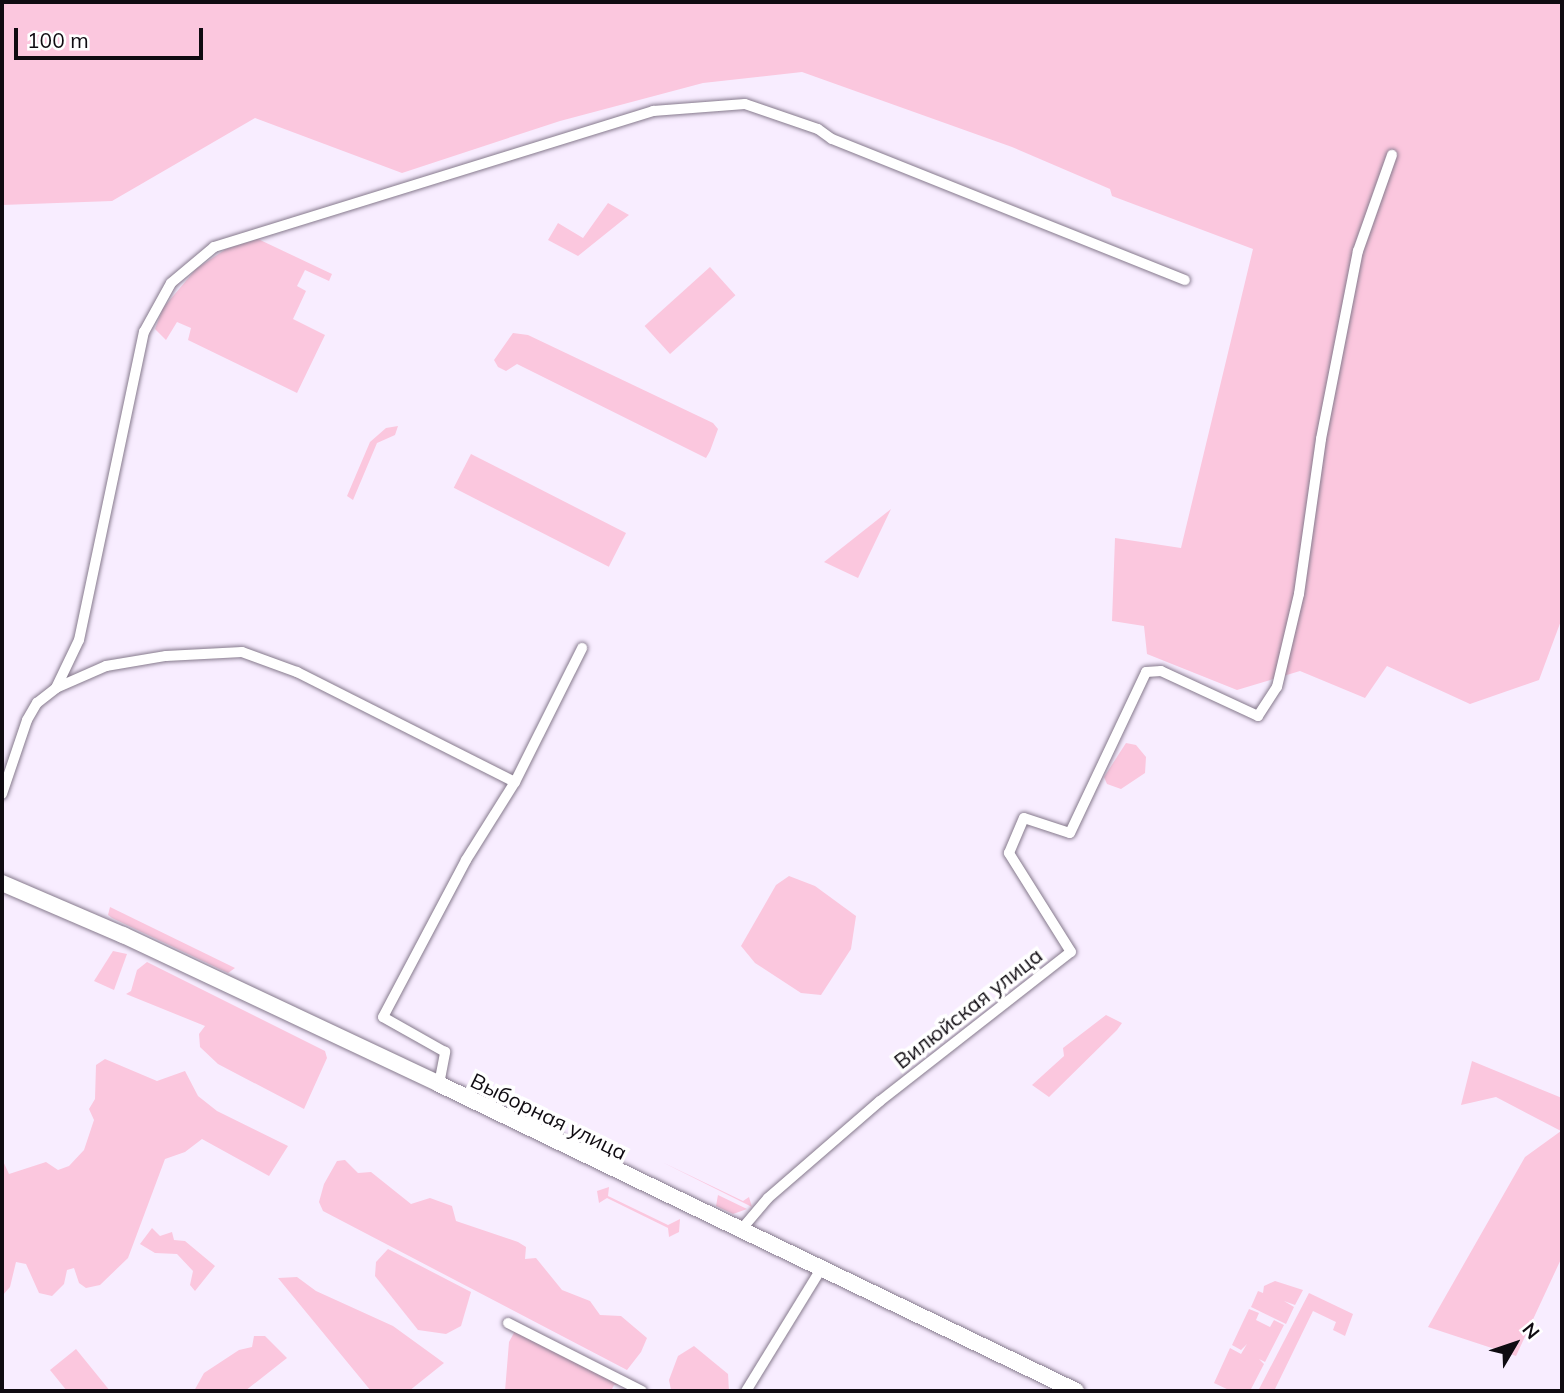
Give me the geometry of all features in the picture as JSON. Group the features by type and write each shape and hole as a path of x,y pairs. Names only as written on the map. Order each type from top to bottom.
{"main road":[{"name":"Выборная улица","path":"2,883 123,935 439,1084 1076,1391"}],"street":[{"path":"56,688 79,640 144,332 171,283 214,247 653,111 745,104 818,129 832,139 1185,280"},
{"name":"Вилюйская улица","path":"740,1231 768,1198 880,1101 1071,951 1009,853 1024,818 1070,832 1146,671 1161,671 1258,716 1277,687 1299,594 1321,439 1358,251 1391,155"},
{"path":"439,1084 445,1052 383,1017 466,860 515,782 582,648"},
{"path":"2,794 27,720 37,703 56,688 106,666 166,656 243,652 297,672 515,782"},
{"path":"746,1391 821,1269"},
{"path":"508,1324 642,1391"}],"shaded area":[{"path":"2,2 1562,2 1562,618 1539,680 1470,704 1387,666 1365,698 1300,671 1237,690 1147,654 1144,626 1112,621 1115,538 1181,548 1253,249 1112,196 1110,189 1012,147 802,72 703,83 560,121 402,173 255,118 112,201 2,205"},
{"path":"608,203 629,215 578,256 548,240 558,223 583,238"},
{"path":"258,239 332,274 329,281 305,270 297,286 306,291 293,319 325,335 297,393 188,340 191,328 177,322 166,340 155,329 163,308 196,269 226,249"},
{"path":"710,267 735,295 670,354 645,326"},
{"path":"513,333 528,335 713,423 718,429 706,458 517,364 506,371 498,367 494,360"},
{"path":"398,426 395,435 377,443 353,500 347,496 370,442 386,428"},
{"path":"471,454 626,533 609,567 454,488"},
{"path":"891,509 858,578 824,562"},
{"path":"1126,743 1136,745 1146,757 1145,773 1121,789 1107,784 1104,777"},
{"path":"789,876 815,886 856,916 851,949 821,995 801,993 755,963 741,946 776,885"},
{"path":"110,907 235,968 228,973 112,918 108,915"},
{"path":"113,951 127,954 114,990 94,981"},
{"path":"147,962 325,1051 327,1058 304,1109 218,1064 200,1047 199,1034 205,1026 126,994 131,991 137,970"},
{"path":"1106,1015 1122,1023 1049,1097 1032,1085 1064,1056 1063,1048"},
{"path":"105,1059 157,1081 185,1071 198,1096 217,1111 288,1146 269,1176 202,1139 185,1152 165,1159 128,1258 100,1285 86,1288 79,1283 74,1268 67,1270 64,1284 52,1296 39,1293 26,1264 16,1262 10,1287 2,1296 2,1159 9,1174 46,1162 58,1170 69,1166 84,1150 94,1120 89,1109 95,1099 96,1065"},
{"path":"1472,1061 1562,1098 1562,1257 1516,1356 1428,1327 1525,1157 1561,1131 1496,1097 1461,1105"},
{"path":"345,1160 358,1173 371,1172 411,1204 430,1198 452,1206 456,1221 526,1247 525,1259 536,1258 562,1290 590,1301 600,1315 621,1316 647,1338 641,1352 627,1370 323,1211 319,1202 324,1184 337,1161"},
{"path":"662,1162 743,1201 749,1197 752,1207"},
{"path":"609,1187 608,1196 668,1225 680,1219 679,1232 669,1237 668,1228 607,1198 599,1203 597,1191"},
{"path":"718,1195 747,1209 733,1214 716,1206"},
{"path":"152,1228 160,1236 172,1232 174,1240 185,1241 215,1266 195,1291 190,1285 193,1271 177,1254 155,1253 140,1244"},
{"path":"388,1249 471,1292 461,1326 446,1334 418,1330 375,1276 376,1262"},
{"path":"297,1277 316,1291 393,1326 444,1363 409,1391 371,1391 278,1278"},
{"path":"1275,1281 1303,1290 1295,1305 1284,1301 1294,1307 1286,1324 1251,1307 1258,1291 1263,1293 1264,1286"},
{"path":"1309,1293 1353,1314 1345,1336 1333,1330 1336,1322 1313,1311 1274,1391 1258,1391"},
{"path":"1249,1309 1259,1313 1256,1320 1270,1327 1274,1320 1284,1325 1265,1362 1259,1359 1264,1364 1250,1391 1231,1391 1214,1383 1230,1348 1241,1354 1247,1344 1241,1350 1232,1345"},
{"path":"515,1331 625,1385 614,1385 611,1391 505,1391 509,1342"},
{"path":"254,1336 265,1336 287,1358 245,1391 194,1391 204,1373 239,1350 252,1347"},
{"path":"694,1346 728,1374 729,1391 671,1390 669,1380 678,1356"},
{"path":"76,1349 110,1391 67,1391 50,1370"}]}
